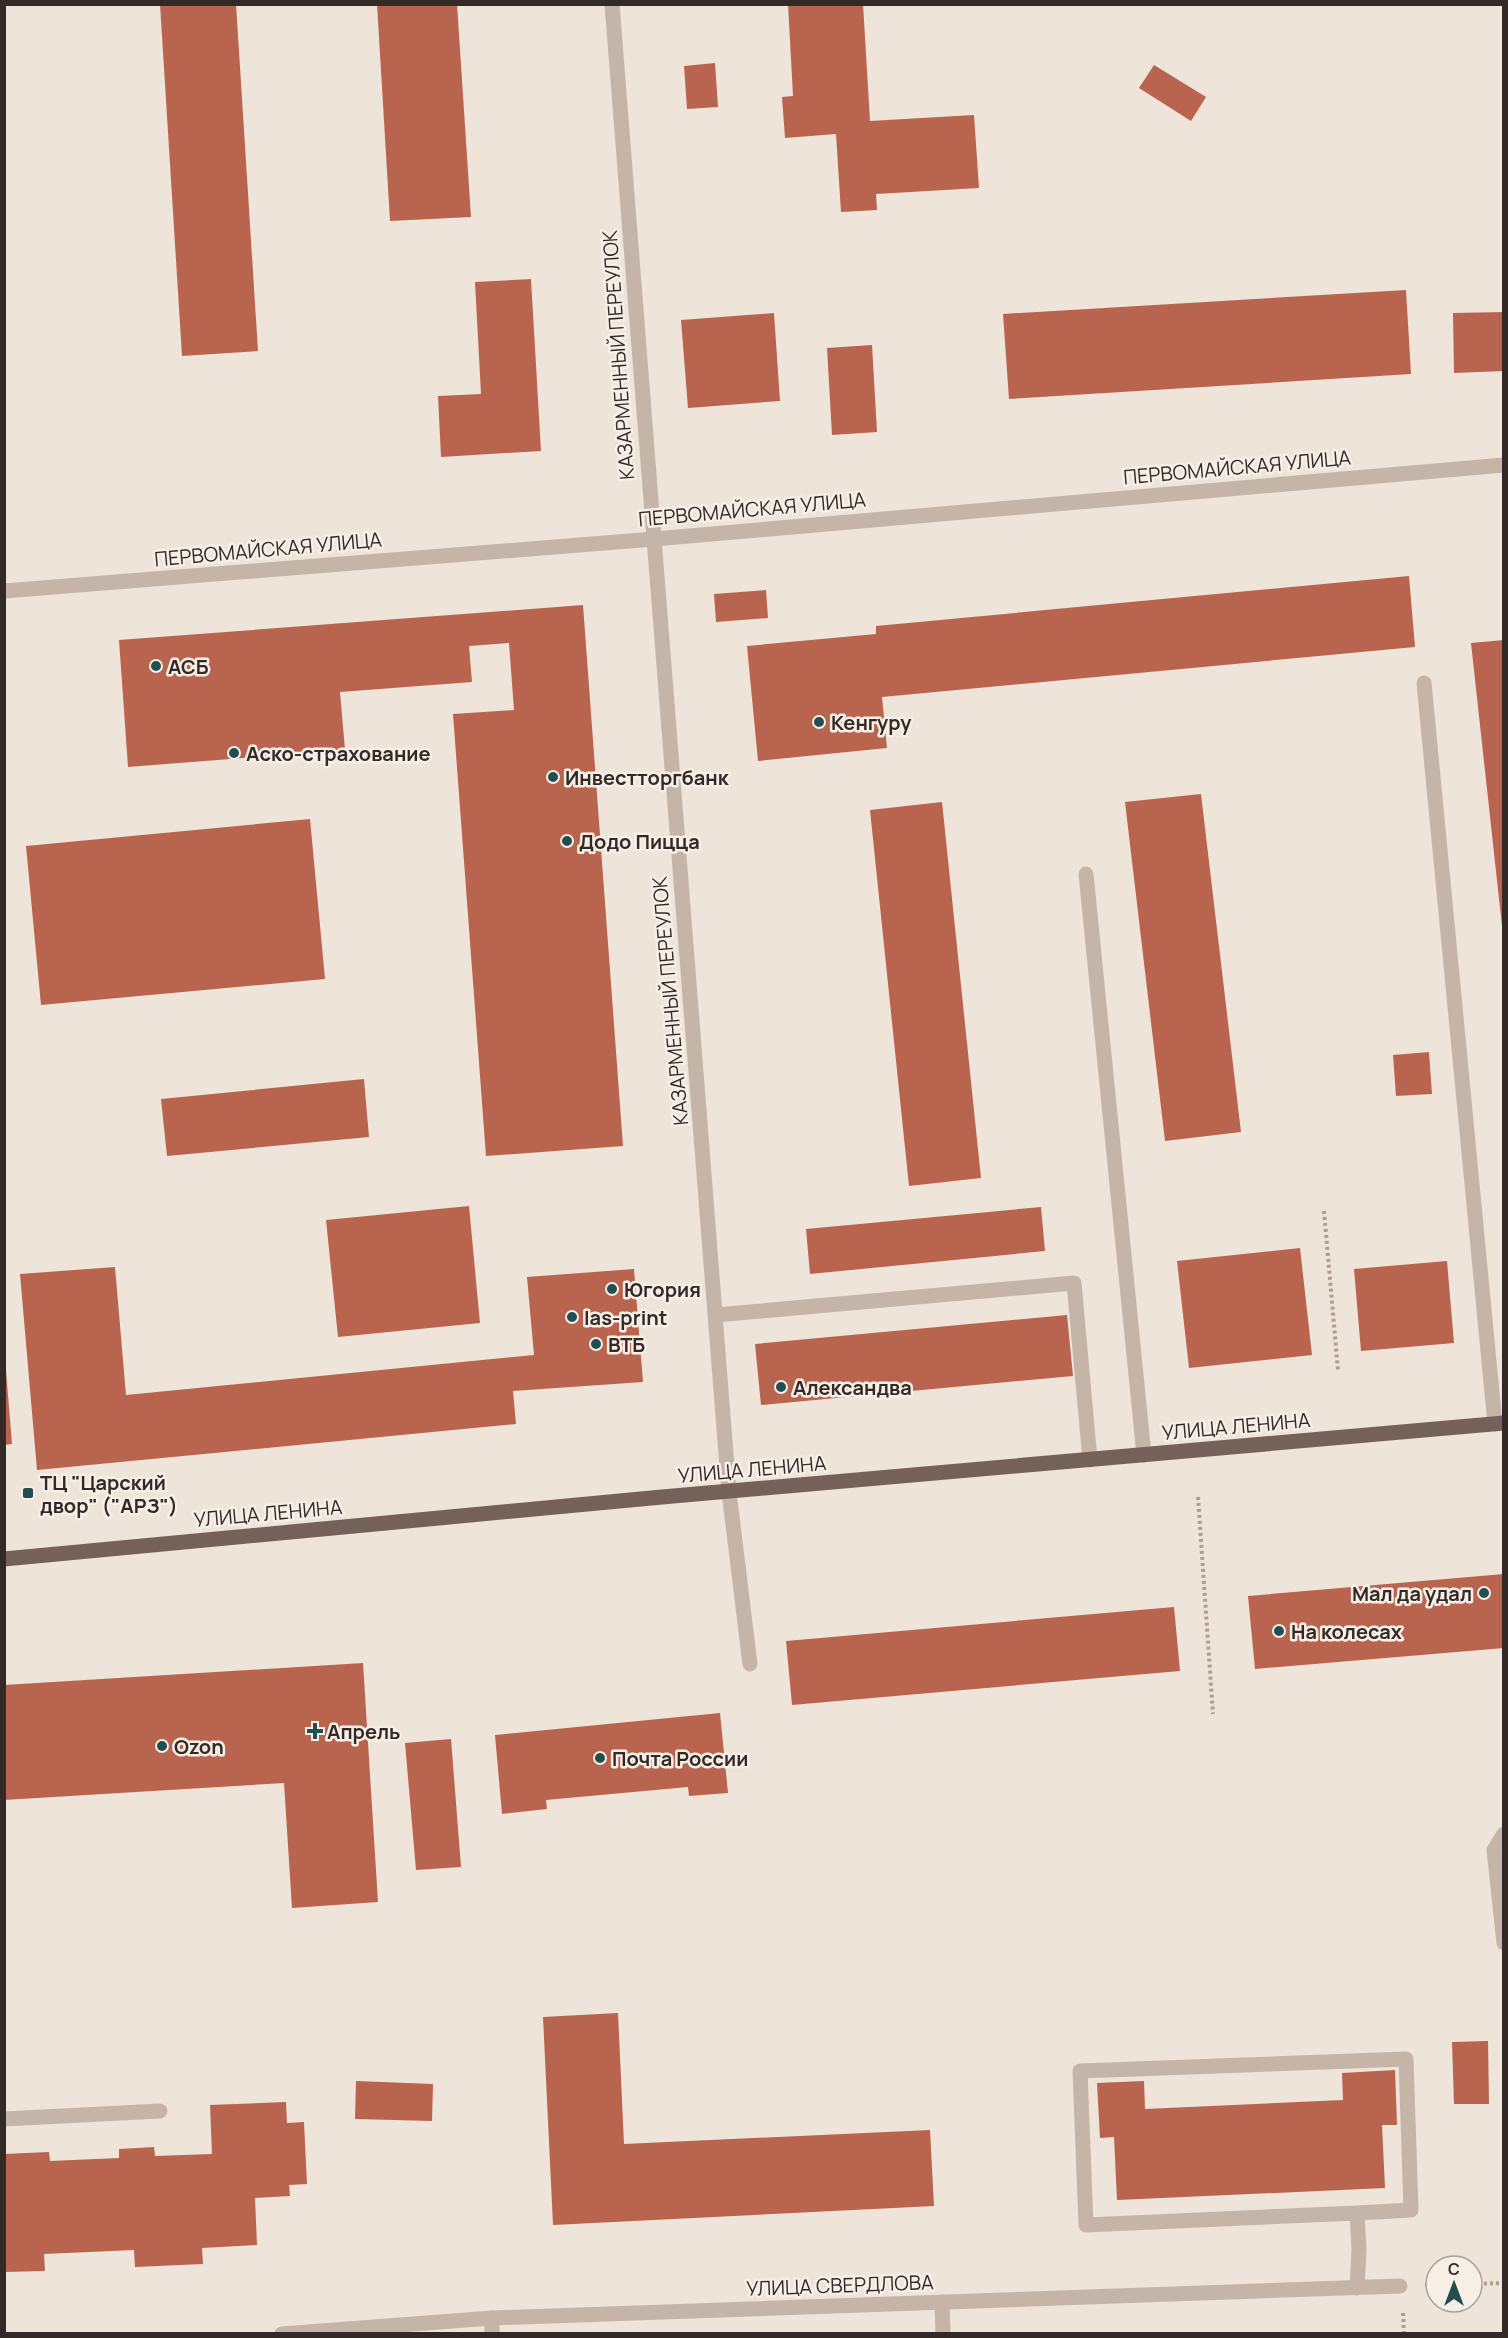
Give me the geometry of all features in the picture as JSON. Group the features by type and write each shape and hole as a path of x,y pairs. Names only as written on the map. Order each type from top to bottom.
{"main road":[{"name":"УЛИЦА ЛЕНИНА","path":"4,1559 1499,1423"}],"street":[{"name":"КАЗАРМЕННЫЙ ПЕРЕУЛОК","path":"612,4 729,1492 750,1664"},
{"name":"ПЕРВОМАЙСКАЯ УЛИЦА","path":"4,591 654,539 1503,465"},
{"path":"1424,683 1499,1423"},
{"path":"1086,874 1144,1455"},
{"path":"716,1315 1074,1283 1090,1460"},
{"path":"1503,1834 1494,1850 1503,1943"},
{"path":"1406,2059 1411,2210 1357,2213 1086,2224 1080,2071 1406,2059"},
{"path":"4,2119 160,2111"},
{"path":"1357,2213 1359,2250 1357,2288"},
{"name":"УЛИЦА СВЕРДЛОВА","path":"282,2334 492,2326 942,2302 1400,2286"},
{"path":"942,2302 943,2334"}],"path":[{"path":"1324,1211 1338,1370"},
{"path":"1198,1497 1213,1714"},
{"path":"1484,2284 1503,2283"}],"building":[{"path":"160,4 236,4 258,351 182,356"},
{"path":"377,4 457,4 471,217 390,221"},
{"path":"788,4 863,4 870,121 974,115 979,188 876,194 877,210 841,212 836,134 785,138 782,97 793,96"},
{"path":"715,63 718,107 687,109 684,66"},
{"path":"1154,65 1206,97 1191,121 1139,88"},
{"path":"531,279 541,451 441,457 438,396 481,394 475,282"},
{"path":"1406,290 1411,374 1009,399 1003,314"},
{"path":"1504,312 1504,371 1454,373 1453,313"},
{"path":"774,313 780,401 688,408 681,320"},
{"path":"872,345 877,432 832,435 827,348"},
{"path":"1409,576 1415,647 882,697 887,748 758,761 747,646 876,634 876,626"},
{"path":"766,590 768,618 716,622 714,594"},
{"path":"583,605 623,1146 486,1156 453,714 514,710 509,643 469,646 472,682 340,692 345,750 128,767 119,640"},
{"path":"1504,640 1504,926 1502,926 1471,643"},
{"path":"1201,794 1241,1132 1165,1141 1125,802"},
{"path":"942,802 981,1178 909,1186 870,810"},
{"path":"310,819 325,979 41,1005 26,846"},
{"path":"1429,1052 1432,1094 1396,1096 1393,1055"},
{"path":"364,1079 369,1137 167,1156 161,1099"},
{"path":"469,1206 480,1323 338,1337 326,1220"},
{"path":"1041,1207 1045,1251 810,1274 806,1229"},
{"path":"1300,1248 1312,1355 1189,1368 1177,1261"},
{"path":"1447,1261 1454,1343 1361,1351 1354,1269"},
{"path":"115,1267 126,1395 534,1355 527,1277 634,1269 643,1382 513,1391 516,1424 37,1470 20,1274"},
{"path":"1067,1315 1073,1376 761,1405 755,1344"},
{"path":"4,1370 6,1370 12,1444 4,1445"},
{"path":"1504,1574 1504,1648 1255,1669 1248,1596"},
{"path":"1174,1607 1180,1671 792,1705 786,1641"},
{"path":"363,1663 378,1902 292,1908 284,1783 4,1800 4,1685"},
{"path":"720,1713 728,1793 689,1796 688,1787 546,1800 547,1809 502,1814 495,1735"},
{"path":"451,1739 461,1867 416,1870 405,1743"},
{"path":"618,2013 624,2144 930,2130 934,2206 553,2225 543,2017"},
{"path":"1488,2041 1489,2104 1454,2104 1452,2042"},
{"path":"1395,2070 1397,2125 1382,2125 1385,2188 1117,2200 1114,2137 1100,2138 1097,2083 1144,2081 1145,2109 1343,2100 1342,2073"},
{"path":"356,2081 433,2084 432,2121 355,2119"},
{"path":"286,2102 287,2123 304,2122 307,2184 289,2185 290,2196 255,2198 257,2245 202,2248 203,2264 135,2267 134,2250 44,2254 45,2271 4,2272 4,2154 49,2152 50,2161 119,2158 119,2149 154,2147 155,2156 212,2154 210,2105"}],"place":[{"name":"АСБ","path":"156,666"},
{"name":"Кенгуру","path":"819,722"},
{"name":"Аско-страхование","path":"234,753"},
{"name":"Инвестторгбанк","path":"553,777"},
{"name":"Додо Пицца","path":"567,841"},
{"name":"Югория","path":"612,1289"},
{"name":"las-print","path":"572,1317"},
{"name":"ВТБ","path":"596,1344"},
{"name":"Александва","path":"781,1387"},
{"name":"ТЦ \"Царский двор\" (\"АРЗ\")","path":"28,1493"},
{"name":"Мал да удал","path":"1484,1593"},
{"name":"На колесах","path":"1279,1631"},
{"name":"Апрель","path":"315,1731"},
{"name":"Ozon","path":"162,1746"},
{"name":"Почта России","path":"600,1758"}]}
